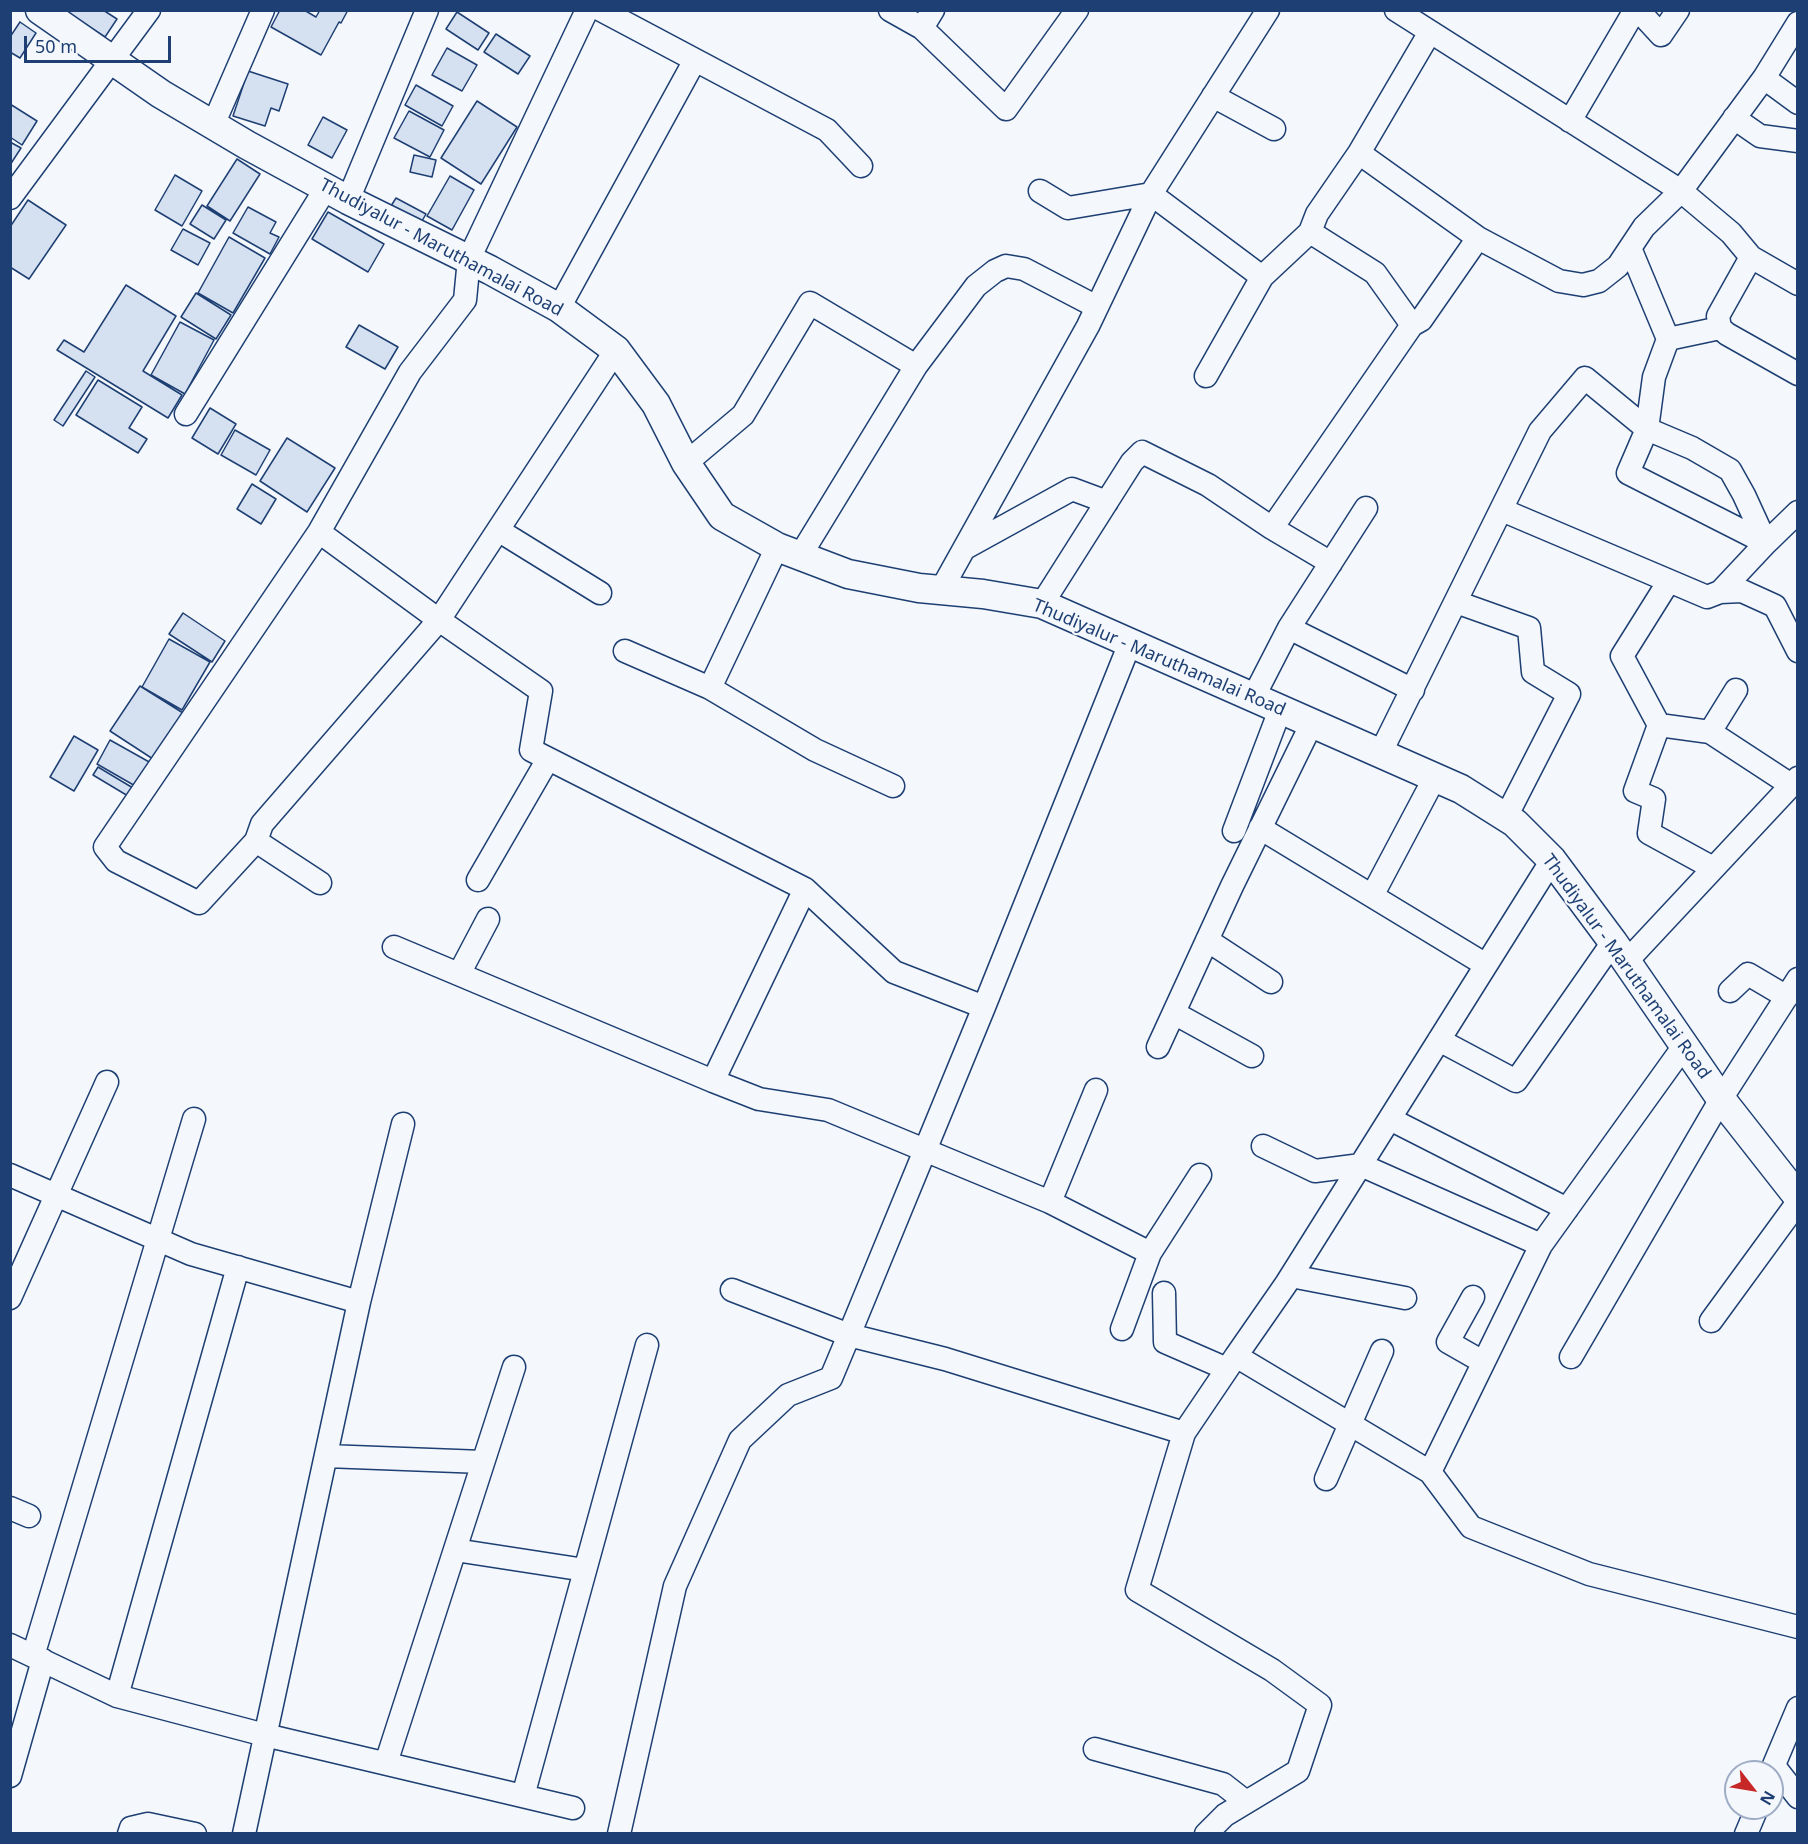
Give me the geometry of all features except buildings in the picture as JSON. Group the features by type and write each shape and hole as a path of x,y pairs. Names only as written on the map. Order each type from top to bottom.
{"main road":[{"name":"Thudiyalur - Maruthamalai Road","path":"40,10 113,62 213,125 337,194 469,259 560,308 616,350 656,404 687,463 722,516 789,552 848,574 919,588 983,594 1042,604 1461,789 1515,823 1552,860 1721,1099 1795,1188"}],"street":[{"path":"10,198 113,62 149,10"},
{"path":"213,125 263,10"},
{"path":"186,414 337,194 427,10"},
{"path":"587,10 469,259 465,300 410,372 319,532 105,847 116,861 199,903 255,841 262,824 439,620 616,350"},
{"path":"601,10 827,130 861,166"},
{"path":"890,10 927,19 1006,110 1077,10"},
{"path":"941,590 1097,307 1150,194 1268,10"},
{"path":"1396,10 1681,191 1731,233 1751,257 1797,284"},
{"path":"1570,121 1636,10 1661,35 1678,10"},
{"path":"1359,153 1478,238 1559,281 1583,285 1599,281 1618,266 1644,227 1681,191 1764,78 1797,23"},
{"path":"1206,376 1262,278 1310,232 1317,214 1359,153 1430,32"},
{"path":"560,308 695,60"},
{"path":"1764,78 1797,103"},
{"path":"1213,96 1274,129"},
{"path":"1734,118 1760,136 1797,141"},
{"path":"1040,191 1068,208 1150,194 1262,278"},
{"path":"1310,232 1375,273 1412,325"},
{"path":"1272,528 1412,325 1420,320 1478,238"},
{"path":"1630,248 1668,339 1654,377 1647,429 1628,473 1766,543"},
{"path":"1751,257 1718,316 1720,328 1797,374"},
{"path":"711,688 789,552 916,366 976,286 995,271 1006,266 1024,269 1097,307"},
{"path":"687,463 743,415 810,303 916,366"},
{"path":"1668,339 1720,328"},
{"path":"1380,754 1540,431 1585,378 1647,429 1692,447 1730,470 1766,543"},
{"path":"1042,604 1132,462 1142,452 1208,485 1330,563"},
{"path":"964,548 1072,489 1107,502"},
{"path":"1253,698 1289,628 1366,508"},
{"path":"1502,510 1707,597 1720,592 1742,591 1775,606 1797,651"},
{"path":"1720,592 1797,512"},
{"path":"498,530 600,593"},
{"path":"319,532 541,691 531,750 805,889 894,972 984,1007"},
{"path":"1669,580 1622,656 1659,725 1635,791 1654,799 1648,833 1713,868"},
{"path":"1456,602 1529,628 1533,672 1569,694 1506,817"},
{"path":"1289,628 1413,690"},
{"path":"619,1833 675,1586 740,1440 788,1395 831,1378 1130,644"},
{"path":"625,651 711,688 815,750 893,786"},
{"path":"1710,732 1736,690"},
{"path":"1234,831 1280,710"},
{"path":"1158,1047 1260,828 1312,723"},
{"path":"1439,1040 1516,1081 1619,952 1713,868 1794,782 1710,732 1659,725"},
{"path":"478,880 548,759"},
{"path":"1372,896 1435,777"},
{"path":"1260,828 1486,965"},
{"path":"255,841 320,883"},
{"path":"1206,1833 1225,1815 1298,1771 1320,1705 1272,1670 1137,1590 1184,1433 1291,1276 1552,860"},
{"path":"713,1081 805,889"},
{"path":"459,974 488,919"},
{"path":"1207,940 1271,982"},
{"path":"394,947 759,1099 828,1110 1050,1202 1150,1253"},
{"path":"1571,1357 1721,1099 1792,988 1748,974 1730,991"},
{"path":"1174,1013 1252,1056"},
{"path":"1430,1472 1540,1245 1684,1046"},
{"path":"10,1298 106,1082"},
{"path":"1050,1202 1096,1089"},
{"path":"10,1776 38,1658 157,1239 194,1119"},
{"path":"1389,1119 1567,1209"},
{"path":"244,1833 359,1302 403,1124"},
{"path":"1263,1146 1315,1171 1361,1165 1540,1245"},
{"path":"10,1175 191,1254 359,1302"},
{"path":"1122,1329 1150,1253 1200,1175"},
{"path":"1711,1322 1795,1188"},
{"path":"117,1696 238,1267"},
{"path":"1291,1276 1405,1298"},
{"path":"732,1290 849,1335 945,1359 1184,1433"},
{"path":"1164,1293 1165,1342 1232,1362 1350,1424 1430,1472 1471,1527 1589,1574 1797,1627"},
{"path":"1473,1297 1448,1342 1484,1362"},
{"path":"523,1796 647,1345"},
{"path":"1326,1479 1382,1351"},
{"path":"386,1763 514,1367"},
{"path":"326,1456 483,1462"},
{"path":"455,1550 585,1570"},
{"path":"10,1645 117,1696 265,1735 573,1808"},
{"path":"1777,1760 1797,1708"},
{"path":"1095,1749 1223,1784 1246,1802"},
{"path":"1784,1782 1797,1797"},
{"path":"129,1833 131,1828 148,1824 195,1833"}]}
